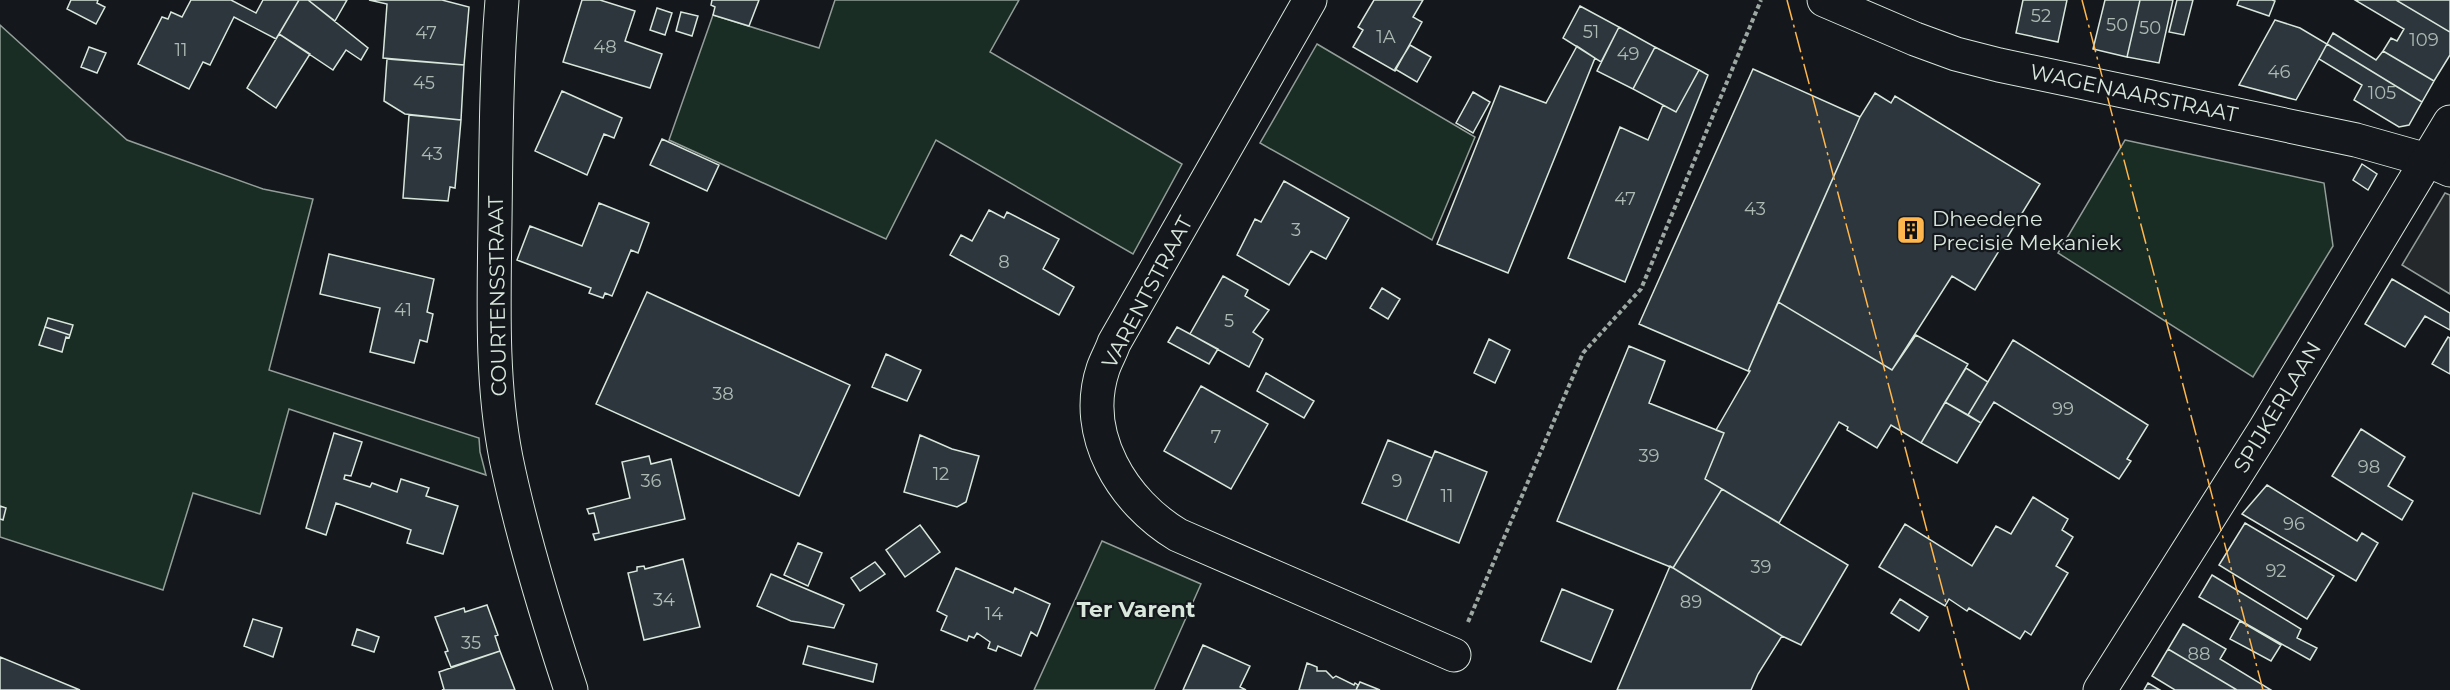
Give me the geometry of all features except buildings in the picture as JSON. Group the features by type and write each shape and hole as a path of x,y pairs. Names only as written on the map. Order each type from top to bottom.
{"street":[{"name":"COURTENSSTRAAT","path":"502,0 497,66 494,309 498,404 506,457 518,508 571,690"},
{"name":"VARENTSTRAAT","path":"1310,0 1114,343 1103,370 1098,399 1099,428 1107,455 1120,481 1136,503 1156,522 1178,535 1454,655"},
{"name":"WAGENAARSTRAAT","path":"1824,0 1956,54 2356,140 2438,165"},
{"name":"SPIJKERLAAN","path":"2100,690 2265,429 2438,165 2450,122"}],"path":[{"path":"1454,655 1583,352 1641,289 1761,0"}],"green space":[{"path":"835,0 1019,0 990,52 1182,164 1133,254 936,140 886,239 669,140 713,15 819,48"},
{"path":"0,25 127,140 263,189 313,199 269,370 479,438 486,475 289,409 260,514 193,493 163,590 0,537"},
{"path":"1317,44 1475,137 1432,240 1260,143"},
{"path":"2125,140 2324,183 2333,246 2253,377 2058,253"},
{"path":"1102,541 1201,584 1154,690 1034,690"}],"shaded area":[{"path":"2445,193 2450,195 2450,294 2402,265"}],"power":[{"path":"1787,0 1969,690"},
{"path":"2082,0 2263,690"}],"place":[{"name":"Dheedene Precisie Mekaniek","path":"1911,230"}],"district":[{"name":"Ter Varent","path":"1136,609"}]}
